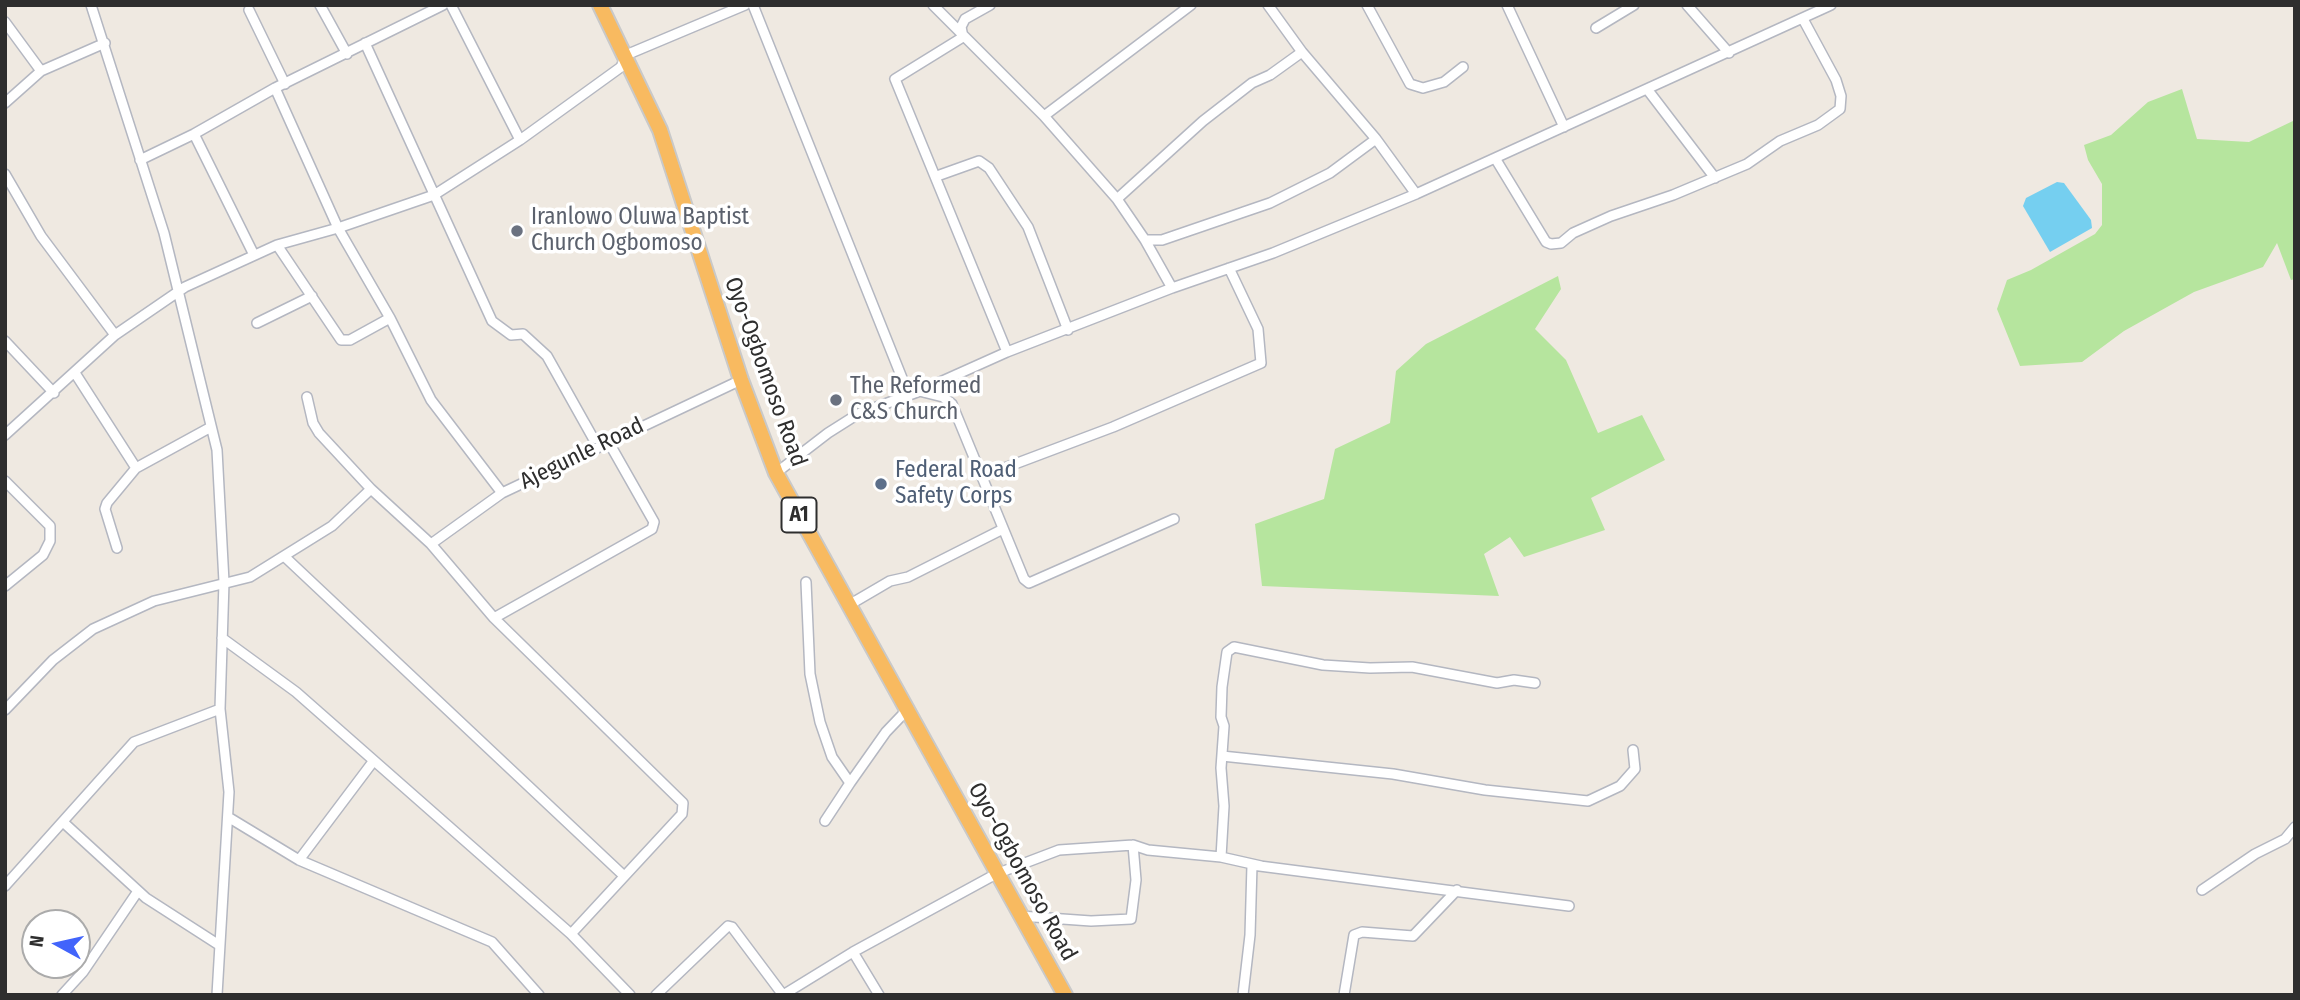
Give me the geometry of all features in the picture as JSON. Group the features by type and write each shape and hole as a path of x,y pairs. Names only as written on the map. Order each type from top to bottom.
{"highway":[{"name":"Oyo-Ogbomoso Road","path":"600,5 660,130 741,380 776,473 1065,995"}],"street":[{"path":"91,5 164,233 220,471 224,582 220,709 229,792 217,995"},
{"path":"320,5 346,54"},
{"path":"140,160 194,134 280,86 443,5"},
{"path":"451,5 520,140"},
{"path":"5,435 115,335 176,292 277,245 338,228 434,195 520,140 621,67 626,55 745,5"},
{"path":"752,5 904,383 920,391 943,397 952,404 1024,579 1029,583 1174,519"},
{"path":"933,5 1044,116 1117,199 1145,240 1172,288"},
{"path":"963,37 961,27 965,19 990,5"},
{"path":"1044,116 1191,5"},
{"path":"1268,5 1302,52 1376,139 1416,194"},
{"path":"1367,5 1410,85 1423,88 1444,82 1463,67"},
{"path":"1507,5 1564,127"},
{"path":"1596,28 1634,5"},
{"path":"1687,5 1729,53"},
{"path":"776,473 828,433 858,415 1007,352 1416,194 1831,5"},
{"path":"249,10 338,228 390,318 438,412 502,493"},
{"path":"1496,158 1546,242 1551,244 1561,243 1573,233 1611,216 1747,164 1795,134 1818,125 1840,109 1841,96 1836,80 1803,19"},
{"path":"5,22 41,71"},
{"path":"963,37 895,79 1007,352"},
{"path":"5,103 41,71 105,43"},
{"path":"365,43 492,321 511,335 523,334 547,356 593,438 608,440 651,516 652,529 494,618"},
{"path":"1117,199 1203,121 1252,83 1270,75 1302,52"},
{"path":"1647,89 1715,178"},
{"path":"194,134 254,256"},
{"path":"1145,240 1162,240 1270,203 1330,173 1376,139"},
{"path":"937,176 979,161 989,168 1028,227 1068,330"},
{"path":"5,174 41,236 115,335"},
{"path":"277,245 341,340 346,342 390,318"},
{"path":"983,476 1113,427 1261,363 1258,328 1229,268"},
{"path":"257,323 312,296"},
{"path":"5,341 54,393"},
{"path":"75,373 136,468"},
{"name":"Ajegunle Road","path":"431,544 502,493 608,440 741,380"},
{"path":"307,397 313,423 319,433 371,489 431,544 494,618 683,803 682,814 571,934"},
{"path":"117,548 105,509 136,468 211,427"},
{"path":"5,481 50,526 43,555 5,586"},
{"path":"5,710 53,660 93,629 155,601 250,577 285,558 332,526 371,489"},
{"path":"849,605 890,581 908,577 1003,529"},
{"path":"285,558 624,875"},
{"path":"806,582 810,674 820,722 832,757 850,783"},
{"path":"222,638 296,692 372,763 571,934 629,995"},
{"path":"1221,857 1224,806 1222,687 1227,652 1234,647 1324,665 1412,667 1497,683 1514,680 1535,683"},
{"path":"5,886 134,742 220,709"},
{"path":"825,821 886,732 906,710"},
{"path":"1222,757 1393,774 1485,790 1588,801 1620,786 1636,769 1633,750"},
{"path":"299,860 372,763"},
{"path":"228,817 299,860 492,942 539,995"},
{"path":"64,822 138,891 219,944"},
{"path":"2202,890 2255,854 2285,839 2295,827"},
{"path":"1020,916 1091,921 1131,919 1136,880 1133,845"},
{"path":"656,995 728,926 732,927 783,995 853,952 996,874 1059,850 1133,845 1148,850 1221,857 1261,866"},
{"path":"1244,995 1250,936 1252,865 1569,906"},
{"path":"1344,995 1354,935 1362,932 1413,936 1421,931 1457,890"},
{"path":"62,995 83,972 138,891"},
{"path":"853,952 879,995"}],"green space":[{"path":"2182,89 2197,139 2249,142 2295,120 2295,279 2291,280 2277,243 2263,267 2194,292 2124,331 2082,362 2020,366 1997,309 2007,280 2031,270 2095,234 2102,225 2102,184 2088,160 2084,145 2111,135 2148,102"},
{"path":"1558,276 1561,289 1535,329 1566,360 1598,433 1642,415 1665,460 1591,498 1605,530 1524,557 1510,537 1484,554 1499,596 1262,586 1255,524 1324,499 1335,449 1390,423 1396,371 1426,344"}],"water":[{"path":"2057,182 2064,183 2091,220 2092,228 2050,252 2023,206 2026,198"}],"place":[{"name":"Iranlowo Oluwa Baptist Church Ogbomoso","path":"517,231"},
{"name":"The Reformed C&S Church","path":"836,400"},
{"name":"Federal Road Safety Corps","path":"881,484"}]}
